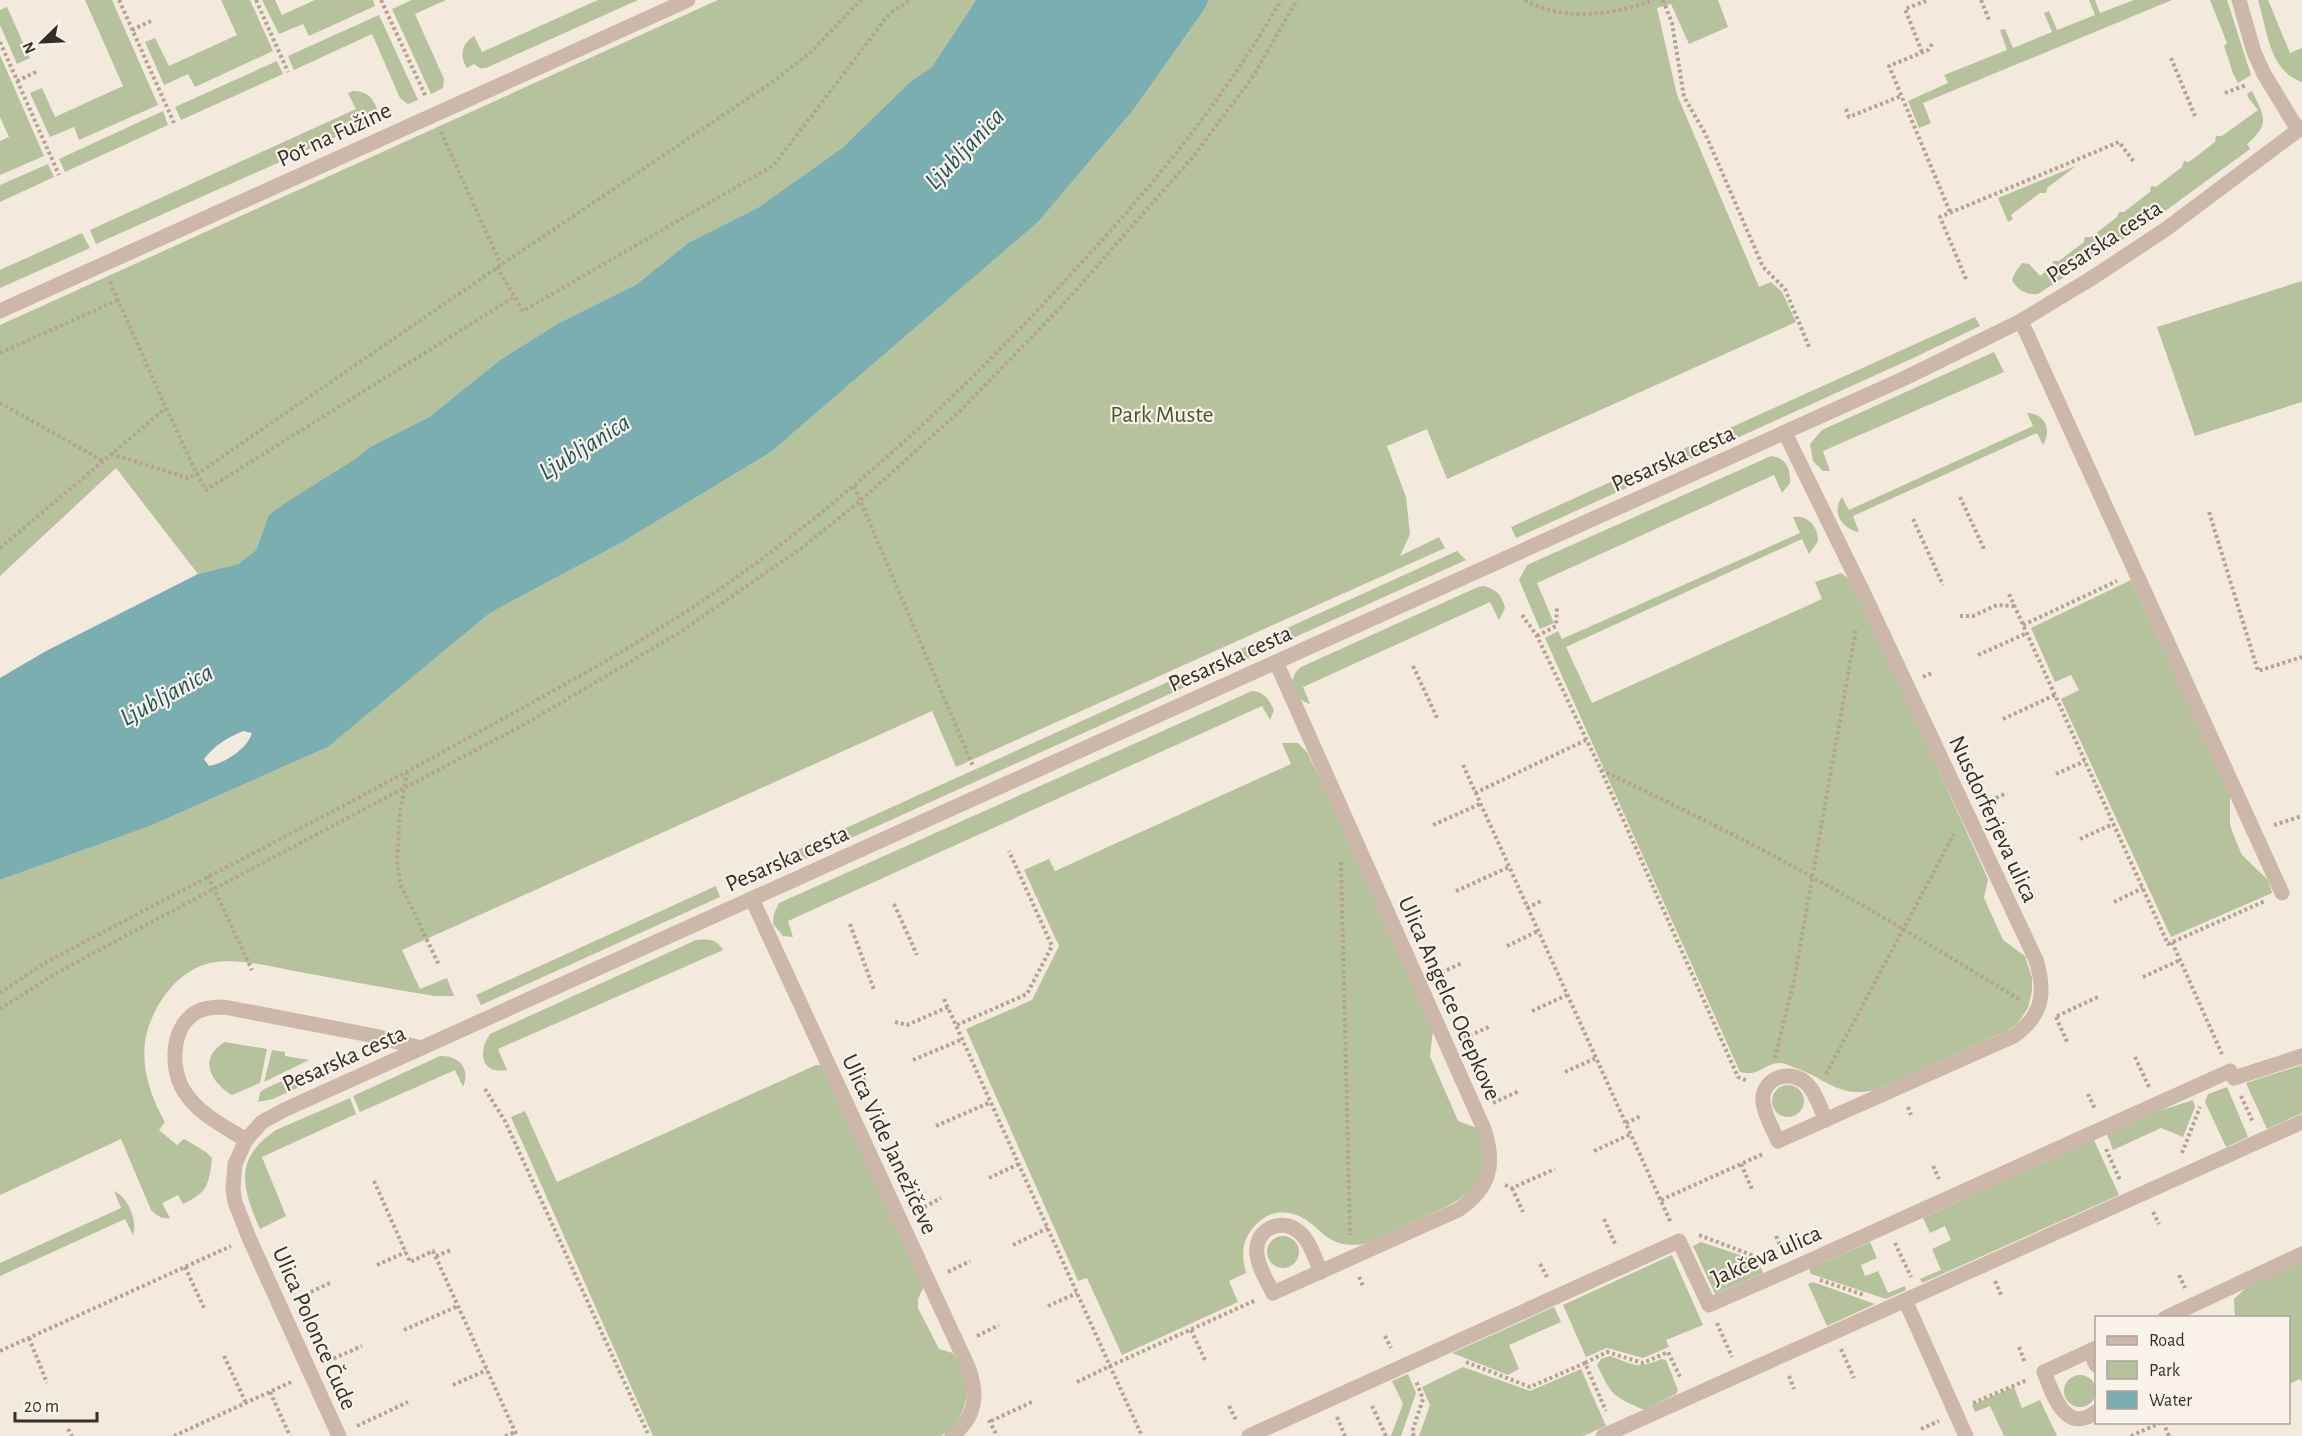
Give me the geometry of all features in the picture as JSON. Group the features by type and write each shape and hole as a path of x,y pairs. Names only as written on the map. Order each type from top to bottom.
{"street":[{"name":"Pot na Fužine","path":"0,311 688,0"},
{"path":"2239,0 2254,52 2264,75 2301,130"},
{"name":"Pesarska cesta","path":"244,1240 233,1189 235,1164 246,1140 262,1122 284,1110 1905,378 2021,321 2166,229 2301,130"},
{"path":"2021,321 2282,893"},
{"name":"Nusdorferjeva ulica","path":"1785,433 1863,592 2036,960 2042,986 2038,1010"},
{"name":"Ulica Angelce Ocepkove","path":"1273,1293 1458,1210 1476,1195 1487,1179 1490,1159 1488,1141 1476,1110 1276,662"},
{"name":"Ulica Vide Janežičeve","path":"752,899 969,1369 974,1386 973,1411 967,1421 952,1436"},
{"path":"246,1140 208,1116 192,1102 183,1090 178,1077 174,1062 176,1045 182,1028 199,1010 224,1007 375,1036 422,1048"},
{"path":"1826,1120 1812,1089 1800,1078 1784,1076 1770,1084 1762,1100 1778,1141 1826,1120 2014,1036 2030,1023 2038,1010"},
{"name":"Jakčeva ulica","path":"1679,1241 1708,1305 2195,1087 2302,1056"},
{"path":"1609,1433 2302,1122"},
{"path":"1273,1293 1258,1261 1256,1250 1260,1238 1269,1227 1283,1225 1300,1232 1309,1245 1321,1272"},
{"name":"Ulica Polonce Čude","path":"244,1240 311,1373 339,1436"},
{"path":"1249,1436 1679,1241"},
{"path":"2166,1316 2302,1254"},
{"path":"1905,1300 1966,1436"},
{"path":"2094,1355 2044,1372 2058,1405 2067,1415 2081,1418 2095,1413"}],"path":[{"path":"119,0 174,123"},
{"path":"256,0 288,72"},
{"path":"381,0 429,104"},
{"path":"111,454 188,478 197,474 778,78 812,51 861,0"},
{"path":"439,126 499,266 522,311 774,165 890,13 910,0"},
{"path":"0,993 43,964 407,772 640,641 744,572 854,486 918,430 981,370 1093,251 1176,154 1222,94 1281,0"},
{"path":"0,1009 55,974 525,724 679,633 803,547 860,501 960,411 1051,317 1192,158 1252,78 1297,0"},
{"path":"1525,0 1554,12 1590,14 1621,10 1654,0"},
{"path":"1664,0 1672,23 1684,98 1705,133 1763,267 1785,289 1810,349"},
{"path":"1922,52 1905,9 1928,0"},
{"path":"1981,0 1990,22"},
{"path":"132,30 153,20"},
{"path":"0,42 59,175"},
{"path":"1932,44 1928,50 1889,66 1950,212"},
{"path":"2171,58 2195,116"},
{"path":"17,81 38,71"},
{"path":"1846,109 1849,117 1901,96"},
{"path":"1966,279 1940,217 2118,142 2134,162"},
{"path":"107,276 166,408 206,490 514,297"},
{"path":"0,353 118,300"},
{"path":"0,403 104,461"},
{"path":"0,548 166,408"},
{"path":"854,486 973,766"},
{"path":"1960,497 1985,551"},
{"path":"2209,512 2258,671 2302,657"},
{"path":"1913,519 1943,585"},
{"path":"2023,625 2136,572"},
{"path":"2009,594 2168,944 2282,893"},
{"path":"1960,616 1973,616 1997,605 2014,606"},
{"path":"1537,636 1556,627 1557,608"},
{"path":"1522,615 1537,636 1601,770 1738,1077 1770,1084 1794,981 1857,627"},
{"path":"1978,655 2027,633"},
{"path":"1413,666 1438,720"},
{"path":"2003,719 2055,695"},
{"path":"1475,793 1586,740"},
{"path":"2056,774 2085,761"},
{"path":"1462,765 1679,1241 1698,1235 1791,1269 1905,1300 1887,1226"},
{"path":"1601,770 1700,817 1811,876 2038,1010"},
{"path":"407,772 400,813 398,870 401,886 439,965"},
{"path":"1433,825 1480,804"},
{"path":"1814,1095 1853,1028 1966,812"},
{"path":"2254,831 2302,816"},
{"path":"2080,839 2113,824"},
{"path":"957,1025 1027,994 1052,946 1009,851"},
{"path":"1341,855 1350,1258"},
{"path":"1456,891 1509,867"},
{"path":"208,876 252,970"},
{"path":"2114,902 2143,888"},
{"path":"1527,908 1543,900"},
{"path":"894,904 917,955"},
{"path":"850,924 874,990"},
{"path":"1507,946 1538,931"},
{"path":"2172,942 2261,1140"},
{"path":"2143,977 2180,960"},
{"path":"1532,1011 1567,995"},
{"path":"2068,1044 2056,1016 2100,996"},
{"path":"944,999 1142,1436"},
{"path":"895,1022 907,1025 948,1006"},
{"path":"1447,1046 1491,1026"},
{"path":"913,1060 963,1039"},
{"path":"1564,1072 1596,1058"},
{"path":"2136,1058 2157,1104"},
{"path":"2171,1181 2202,1104 2195,1087"},
{"path":"485,1089 506,1121 649,1436"},
{"path":"1476,1110 1519,1091"},
{"path":"936,1126 991,1102"},
{"path":"1626,1123 1641,1116"},
{"path":"2098,1131 2129,1200"},
{"path":"1594,1151 1631,1134"},
{"path":"1661,1200 1767,1152 1765,1147 1778,1141"},
{"path":"989,1178 1019,1164"},
{"path":"1741,1164 1752,1189"},
{"path":"1523,1212 1512,1188 1555,1169"},
{"path":"374,1181 410,1262 433,1251 436,1256 516,1434 505,1436"},
{"path":"1604,1219 1625,1266"},
{"path":"1013,1245 1048,1228"},
{"path":"0,1351 244,1240"},
{"path":"436,1256 452,1250"},
{"path":"377,1265 406,1252"},
{"path":"185,1267 206,1310"},
{"path":"296,1299 332,1282"},
{"path":"1048,1306 1077,1293"},
{"path":"1077,1382 1273,1293"},
{"path":"1708,1305 1740,1375"},
{"path":"404,1330 458,1306"},
{"path":"1191,1330 1205,1360"},
{"path":"1834,1332 1854,1378"},
{"path":"29,1338 47,1383"},
{"path":"325,1362 362,1346"},
{"path":"1438,1351 1530,1387 1607,1352 1643,1363 1668,1352 1689,1398"},
{"path":"224,1356 246,1403"},
{"path":"1585,1363 1609,1433"},
{"path":"1408,1364 1423,1399 1412,1432 1414,1436"},
{"path":"453,1385 487,1370"},
{"path":"1954,1410 2044,1372"},
{"path":"174,1436 311,1373"},
{"path":"270,1392 290,1436"},
{"path":"997,1436 990,1421 1034,1401"},
{"path":"354,1428 408,1402"},
{"path":"1372,1406 1386,1436"},
{"path":"2132,1436 2158,1424"},
{"path":"69,1429 72,1436"}],"green space":[{"path":"85,0 112,0 158,105 79,140 74,127 50,137 30,93 42,88 55,117 123,86"},
{"path":"221,0 250,0 273,51 195,87 188,74 164,85 145,42 155,38 169,66 237,35"},
{"path":"262,0 275,0 282,15 315,0 373,0 375,6 309,36 303,24 279,34"},
{"path":"412,0 446,0 415,14 444,79 443,88 431,94 392,9"},
{"path":"598,0 638,0 486,68 480,68 474,64 467,68 463,59 463,50 474,36 482,52"},
{"path":"718,0 976,0 931,68 911,81 842,148 759,207 688,243 637,284 557,324 500,360 429,417 370,447 269,516 256,550 238,564 198,574 116,468 0,576 0,325"},
{"name":"Park Muste","path":"1209,0 1718,0 1728,27 1689,44 1671,4 1657,8 1677,95 1759,287 1771,282 1782,292 1796,322 1447,479 1427,429 1387,446 1406,497 1410,534 1400,556 1439,537 1445,548 956,767 932,711 402,950 420,989 447,978 454,996 435,996 243,962 221,961 200,966 182,977 161,1000 147,1031 144,1058 153,1097 165,1122 159,1130 177,1145 184,1139 212,1158 206,1187 198,1196 183,1204 178,1195 162,1203 170,1218 158,1215 151,1210 121,1139 0,1195 0,880 150,826 328,747 490,613 619,544 771,452 1038,222 1134,109"},
{"path":"2089,0 2095,0 2100,13 2134,0 2172,0 1923,103 1931,123 1919,128 1908,101 1948,83 1944,75 2007,50 2000,30 2005,29 2013,48 2052,32 2044,13 2049,11 2057,30 2095,15"},
{"path":"2210,0 2227,0 2251,75 2238,83 2224,46 2227,43"},
{"path":"2258,0 2268,0 2290,53 2302,48 2302,82 2291,77 2276,59 2267,36"},
{"path":"7,7 30,58 17,64 0,25 0,10"},
{"path":"379,15 418,100 408,104 400,98 372,34 294,70 288,56"},
{"path":"0,55 44,156 0,175 0,141 9,137 0,117"},
{"path":"277,61 283,74 181,120 175,107"},
{"path":"358,91 371,98 377,109 370,112 367,123 96,244 90,230 356,109 348,93"},
{"path":"2252,91 2263,119 2260,131 2247,144 2250,149 2153,220 2038,294 2023,292 2014,284 2012,280 2022,263 2029,264 2040,276 2052,267 2053,261 2059,261 2084,242 2085,237 2091,237 2117,217 2119,212 2124,212 2150,192 2151,186 2156,187 2182,167 2184,161 2189,162 2215,142 2216,136 2222,136 2258,110 2247,96"},
{"path":"163,111 168,125 65,172 59,159"},
{"path":"48,164 54,177 0,202 0,185"},
{"path":"2076,166 2047,188 2046,193 2040,193 2011,215 2013,219 2008,222 1998,198"},
{"path":"82,233 90,248 0,288 0,270"},
{"path":"2302,281 2302,402 2195,436 2157,327"},
{"path":"1975,317 1980,326 1516,538 1511,527"},
{"path":"1994,352 2004,372 1823,451 1830,471 1823,471 1813,461 1810,444 1822,430"},
{"path":"2027,413 2038,416 2045,423 2047,434 2043,445 2037,433 1853,516 1859,532 1843,524 1840,519 1838,508 1842,497 1849,510 2033,426"},
{"path":"1771,456 1784,462 1790,473 1790,483 1782,493 1774,475 1537,583 1554,623 1540,629 1519,580 1527,565"},
{"path":"1793,517 1808,520 1814,526 1818,541 1809,554 1802,539 1566,647 1592,703 1822,599 1815,582 1841,573 1853,582 1988,879 1984,898 2003,940 2025,956 2032,978 2028,1008 2018,1023 2009,1030 1875,1090 1862,1092 1851,1092 1832,1086 1804,1071 1782,1063 1752,1073 1740,1072 1545,638 1558,631 1562,639 1800,533"},
{"path":"1457,551 1466,560 778,871 773,861"},
{"path":"2131,580 2230,794 2230,825 2242,855 2268,880 2272,893 2171,937 2061,699 2079,690 2071,675 2055,682 2031,628"},
{"path":"1484,586 1496,591 1502,600 1505,608 1499,620 1490,602 1303,687 1310,704 1295,693 1294,677 1301,667"},
{"path":"1252,691 1266,697 1270,703 1274,710 1270,720 1262,706 788,921 793,937 783,936 773,924 779,903"},
{"path":"1282,743 1298,743 1307,752 1336,813 1433,1030 1430,1056 1458,1121 1477,1128 1483,1147 1484,1162 1481,1175 1465,1195 1453,1203 1368,1243 1352,1245 1340,1243 1323,1234 1300,1216 1289,1213 1274,1213 1267,1216 1250,1231 1244,1245 1246,1273 1229,1281 1238,1302 1122,1355 1087,1278 1078,1281 966,1029 1032,1000 1059,946 1024,870 1049,859 1055,871 1291,764"},
{"path":"716,886 720,897 481,1005 476,995"},
{"path":"696,940 712,940 723,950 498,1049 507,1070 491,1069 484,1060 484,1048 490,1034"},
{"path":"225,1042 267,1049 260,1083 232,1095 218,1084 210,1070 209,1063 216,1048"},
{"path":"272,1050 285,1052 285,1056 309,1060 264,1082"},
{"path":"440,1056 453,1058 462,1064 465,1074 463,1087 455,1070 360,1112 353,1096"},
{"path":"332,1061 337,1070 273,1099 258,1102 260,1093 264,1089"},
{"path":"816,1065 825,1066 924,1286 918,1299 918,1308 939,1349 953,1353 963,1372 966,1395 959,1419 941,1436 653,1436 511,1117 525,1111 557,1182"},
{"path":"2302,1065 2302,1113 2267,1129 2246,1083"},
{"path":"1788,1085 1799,1090 1804,1101 1799,1112 1788,1117 1777,1112 1772,1101 1777,1090"},
{"path":"2227,1087 2248,1137 2226,1147 2205,1102 2208,1094"},
{"path":"350,1098 356,1114 262,1157 286,1216 260,1229 246,1187 247,1163 253,1152 276,1130"},
{"path":"2193,1100 2195,1107 2183,1137 2161,1128 2113,1150 2107,1134 2159,1111"},
{"path":"2094,1140 2119,1195 1922,1283 1920,1279 1941,1270 1932,1249 1951,1240 1945,1226 1930,1233 1923,1218"},
{"path":"114,1191 124,1198 131,1210 134,1223 133,1235 125,1219 0,1276 0,1263 121,1208"},
{"path":"1283,1236 1294,1241 1299,1252 1294,1263 1283,1268 1272,1263 1267,1252 1272,1241"},
{"path":"1701,1242 1758,1261 1763,1273 1715,1294 1693,1246"},
{"path":"1870,1242 1877,1258 1861,1265 1865,1276 1878,1271 1888,1293 1905,1286 1906,1290 1886,1299 1811,1274 1809,1269"},
{"path":"1672,1255 1703,1325 1666,1340 1669,1347 1643,1358 1607,1348 1586,1357 1563,1305"},
{"path":"2302,1262 2302,1382 2300,1379 2290,1384 2290,1316 2235,1316 2234,1299 2247,1287"},
{"path":"1813,1282 1875,1304 1827,1326 1808,1284"},
{"path":"1554,1307 1561,1322 1509,1345 1519,1369 1508,1375 1452,1353"},
{"path":"1610,1356 1635,1365 1666,1360 1678,1390 1676,1394 1644,1410 1619,1398 1606,1383 1597,1365 1601,1359"},
{"path":"1463,1367 1530,1391 1581,1369 1606,1426 1583,1436 1419,1436 1430,1405 1422,1387"},
{"path":"1408,1374 1416,1393 1401,1436 1391,1436 1403,1404 1392,1381"},
{"path":"2080,1375 2091,1380 2095,1385 2095,1397 2091,1402 2080,1407 2069,1402 2064,1391 2069,1380"},
{"path":"2014,1387 2022,1408 2040,1400 2057,1436 2004,1436 1990,1406 1975,1412 1972,1405"}],"water":[{"name":"Ljubljanica","path":"976,0 1209,0 1134,109 1038,222 771,452 619,544 490,613 328,747 150,826 0,880 0,678 46,651 198,574 238,564 256,550 269,515 284,504 370,447 429,417 500,360 557,324 637,284 688,243 759,207 842,148 911,81 931,68","holes":["243,731 252,733 240,750 228,758 209,766 204,759 232,736"]}]}
